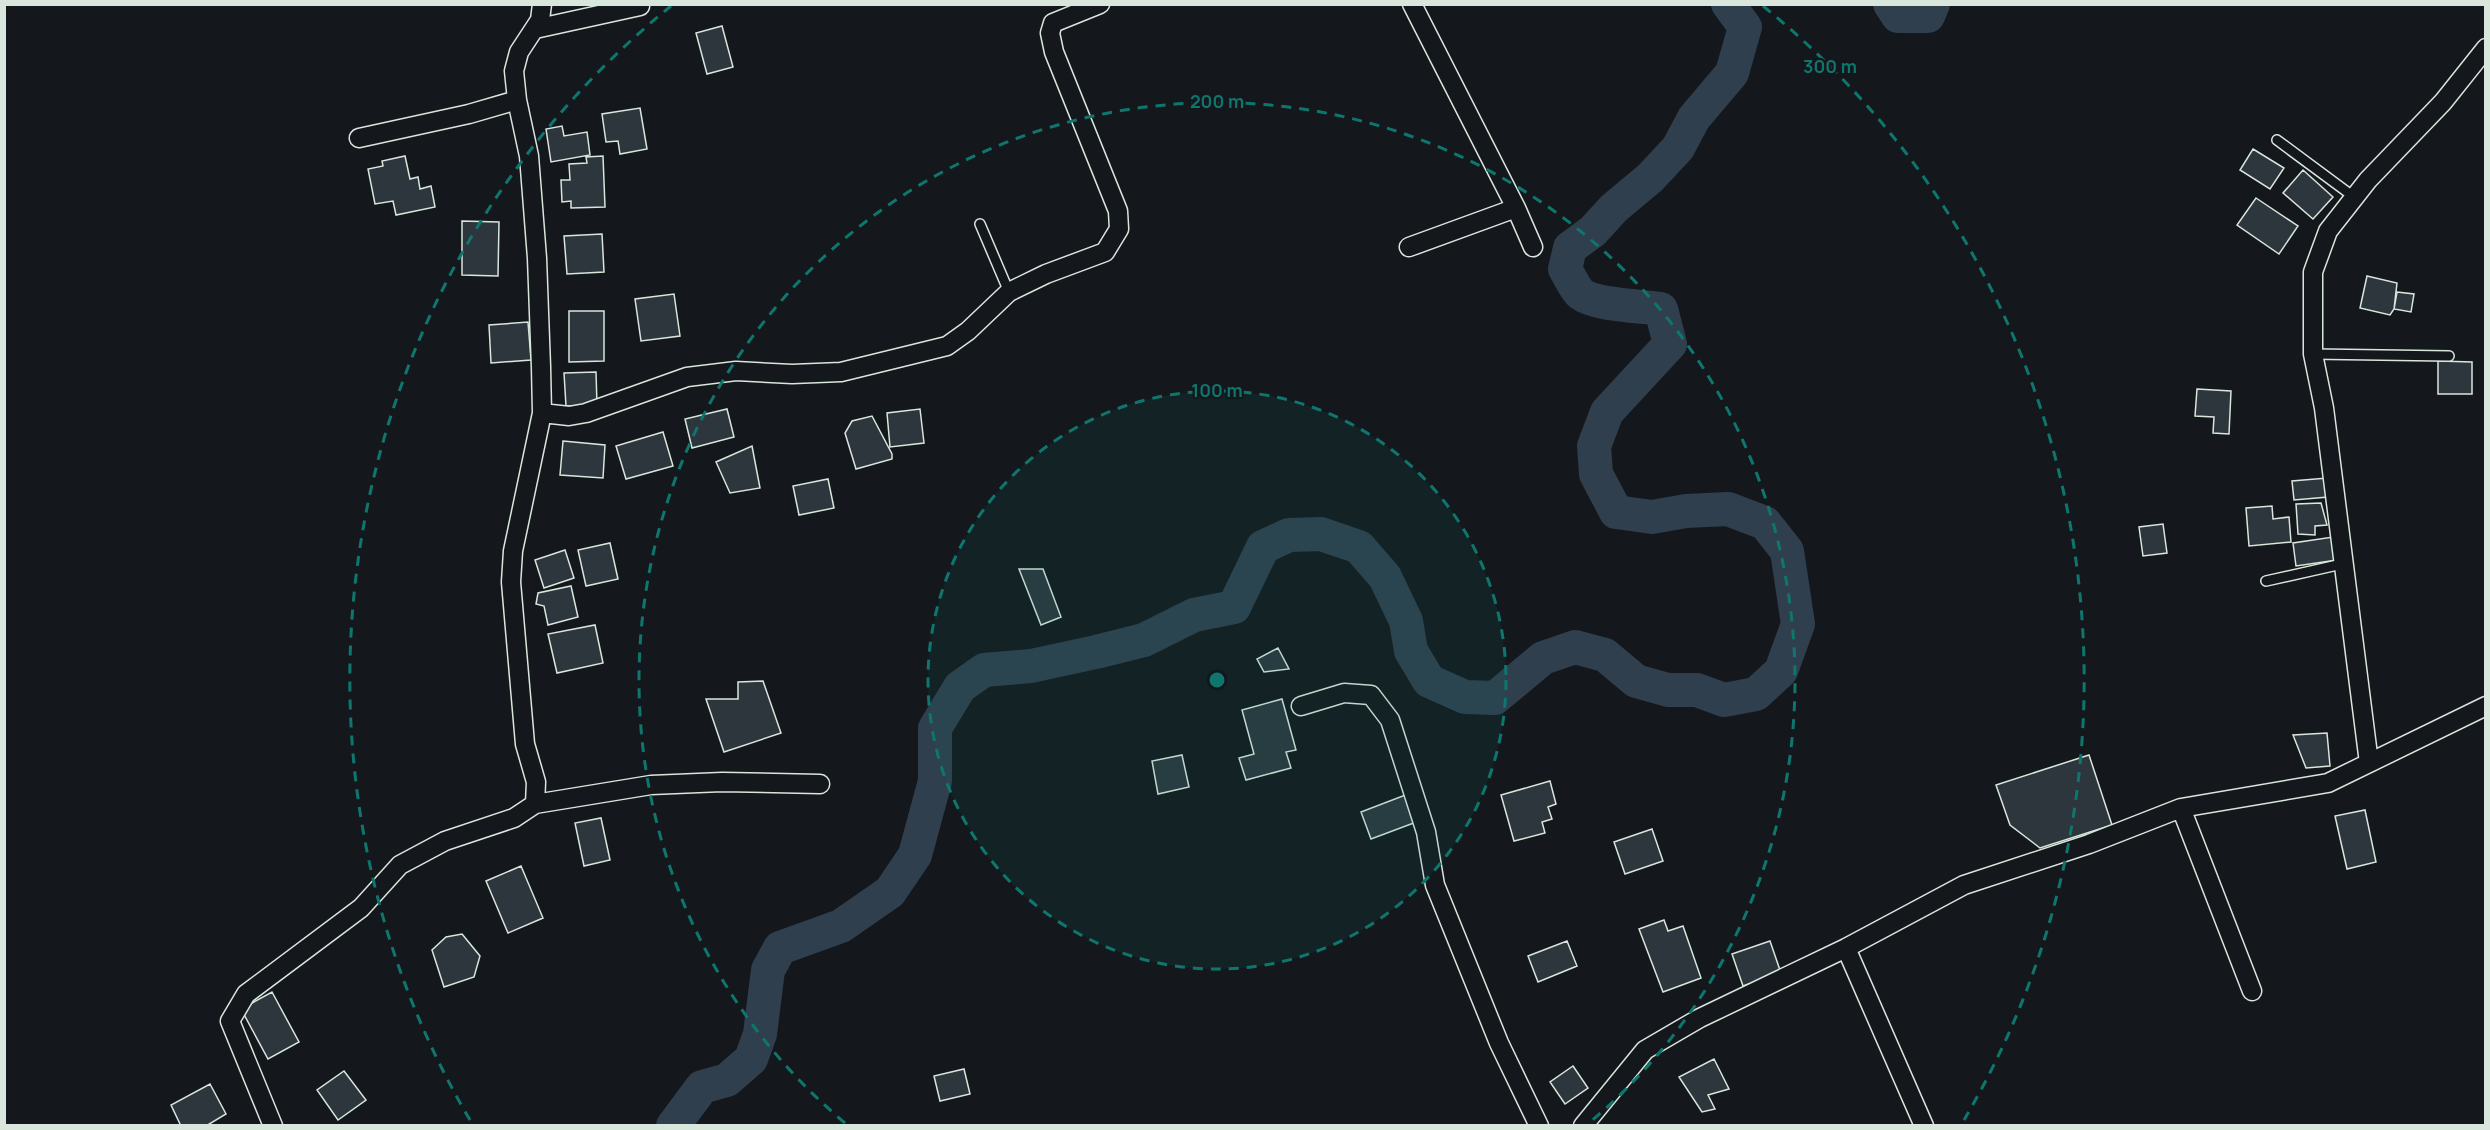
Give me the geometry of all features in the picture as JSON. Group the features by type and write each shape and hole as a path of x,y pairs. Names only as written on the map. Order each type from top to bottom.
{"street":[{"path":"535,804 536,782 525,744 511,582 513,550 542,413 537,258 529,156 517,100 514,71 519,52 540,20 542,4"},
{"path":"542,413 568,416 586,413 687,377 736,371 792,374 841,372 947,346 968,331 1009,292 1046,274 1105,252 1119,229 1118,211 1054,52 1050,33 1053,23 1100,4"},
{"path":"1412,4 1516,208 1533,248"},
{"path":"535,29 640,6"},
{"path":"2369,763 2324,408 2313,354 2313,272 2328,231 2354,197 2443,102 2486,48"},
{"path":"359,138 469,114 517,100"},
{"path":"1409,247 1516,208"},
{"path":"1301,706 1344,693 1371,695 1390,720 1426,832 1435,885 1499,1043 1539,1125"},
{"path":"1584,1125 1645,1050 1700,1018 1846,948 1964,885 2089,844 2181,808 2328,783 2486,706"},
{"path":"273,1125 230,1021 246,994 361,908 400,865 445,841 514,818 535,804 651,785 722,782 820,784"},
{"path":"2181,808 2252,991"},
{"path":"1846,948 1924,1125"}],"lane":[{"path":"2277,140 2354,197"},
{"path":"980,224 1009,292"},
{"path":"2313,354 2449,356"},
{"path":"2266,581 2342,564"}],"building":[{"path":"722,26 733,67 707,74 696,33"},
{"path":"640,108 647,149 620,154 618,141 606,142 602,114"},
{"path":"562,126 564,136 587,132 590,155 551,162 546,129"},
{"path":"2253,149 2284,168 2270,189 2240,170"},
{"path":"405,156 410,179 418,177 420,189 431,186 435,207 396,215 393,201 375,204 368,169 383,166 382,161"},
{"path":"603,156 605,207 571,208 571,201 562,202 561,180 570,180 569,164 587,163 586,157"},
{"path":"2303,170 2333,197 2313,219 2283,193"},
{"path":"2256,198 2298,226 2279,254 2237,225"},
{"path":"462,221 499,222 498,276 462,275"},
{"path":"602,234 604,272 567,274 564,236"},
{"path":"2367,276 2397,283 2394,309 2390,315 2360,308"},
{"path":"2397,292 2414,294 2411,312 2394,309"},
{"path":"674,294 680,336 641,341 635,299"},
{"path":"569,311 604,311 604,361 569,362"},
{"path":"528,322 531,360 491,363 489,325"},
{"path":"2438,361 2472,362 2472,394 2438,394"},
{"path":"596,372 597,405 566,406 564,373"},
{"path":"2197,389 2231,391 2229,434 2213,433 2214,417 2195,416"},
{"path":"727,409 734,437 692,448 685,419"},
{"path":"920,409 924,443 890,447 887,413"},
{"path":"872,416 892,454 892,459 856,469 845,433 852,421"},
{"path":"663,432 673,466 626,479 616,446"},
{"path":"563,441 605,445 603,478 560,475"},
{"path":"752,446 760,488 730,493 716,462"},
{"path":"2327,478 2328,497 2294,500 2292,481"},
{"path":"828,479 834,508 799,515 793,486"},
{"path":"2321,503 2327,525 2315,526 2315,535 2298,534 2296,504"},
{"path":"2272,506 2273,519 2289,517 2291,542 2249,546 2246,508"},
{"path":"2163,524 2167,553 2143,556 2139,527"},
{"path":"2333,537 2337,560 2296,566 2293,543"},
{"path":"610,543 618,579 586,586 578,550"},
{"path":"565,550 574,578 544,588 535,560"},
{"path":"1019,569 1043,569 1061,617 1041,625"},
{"path":"571,586 578,617 548,625 544,606 536,604 538,593"},
{"path":"595,625 603,663 557,673 548,634"},
{"path":"1278,648 1289,669 1264,672 1257,659"},
{"path":"763,681 781,733 724,752 706,699 738,699 738,682"},
{"path":"1282,699 1296,750 1286,752 1291,768 1246,780 1239,758 1254,754 1242,710"},
{"path":"2327,733 2330,766 2306,768 2293,735"},
{"path":"1182,755 1189,787 1158,794 1152,761"},
{"path":"2089,755 2112,825 2040,848 2010,825 1996,785"},
{"path":"1550,781 1556,804 1548,807 1552,819 1542,822 1545,833 1514,841 1501,795"},
{"path":"1408,794 1419,821 1371,839 1361,812"},
{"path":"2365,810 2376,862 2347,869 2335,816"},
{"path":"601,818 610,860 584,866 575,823"},
{"path":"1652,829 1663,861 1625,874 1614,842"},
{"path":"521,866 543,918 508,933 486,881"},
{"path":"1664,920 1668,931 1683,926 1701,978 1663,992 1639,929"},
{"path":"462,934 480,956 474,977 444,987 432,950 446,937"},
{"path":"1567,941 1577,966 1538,982 1528,956"},
{"path":"1770,941 1781,973 1743,986 1732,954"},
{"path":"272,992 299,1042 268,1059 241,1009"},
{"path":"1714,1059 1729,1089 1708,1095 1715,1109 1702,1112 1679,1077"},
{"path":"1573,1066 1588,1088 1565,1104 1550,1082"},
{"path":"964,1069 970,1094 940,1101 934,1076"},
{"path":"344,1071 366,1100 338,1120 317,1090"},
{"path":"210,1084 226,1114 206,1126 181,1126 171,1105"}],"waterway":[{"path":"673,1126 702,1087 727,1080 751,1059 760,1034 768,970 780,948 841,926 890,892 915,855 935,781 935,728 960,687 984,670 1031,666 1144,640 1194,615 1234,607 1263,547 1289,535 1321,534 1359,547 1385,577 1406,621 1411,651 1429,681 1465,697 1495,698 1543,658 1575,647 1605,655 1636,681 1668,690 1697,690 1724,700 1756,694 1781,671 1798,624 1787,551 1765,523 1728,509 1686,511 1652,517 1616,512 1596,474 1594,446 1607,412 1670,344 1661,309 1607,303 1588,298 1579,292 1565,269 1570,248 1593,231 1614,208 1650,178 1678,148 1694,118 1732,73 1745,27 1728,4"},
{"path":"1890,4 1898,16 1928,16 1933,4"}]}
